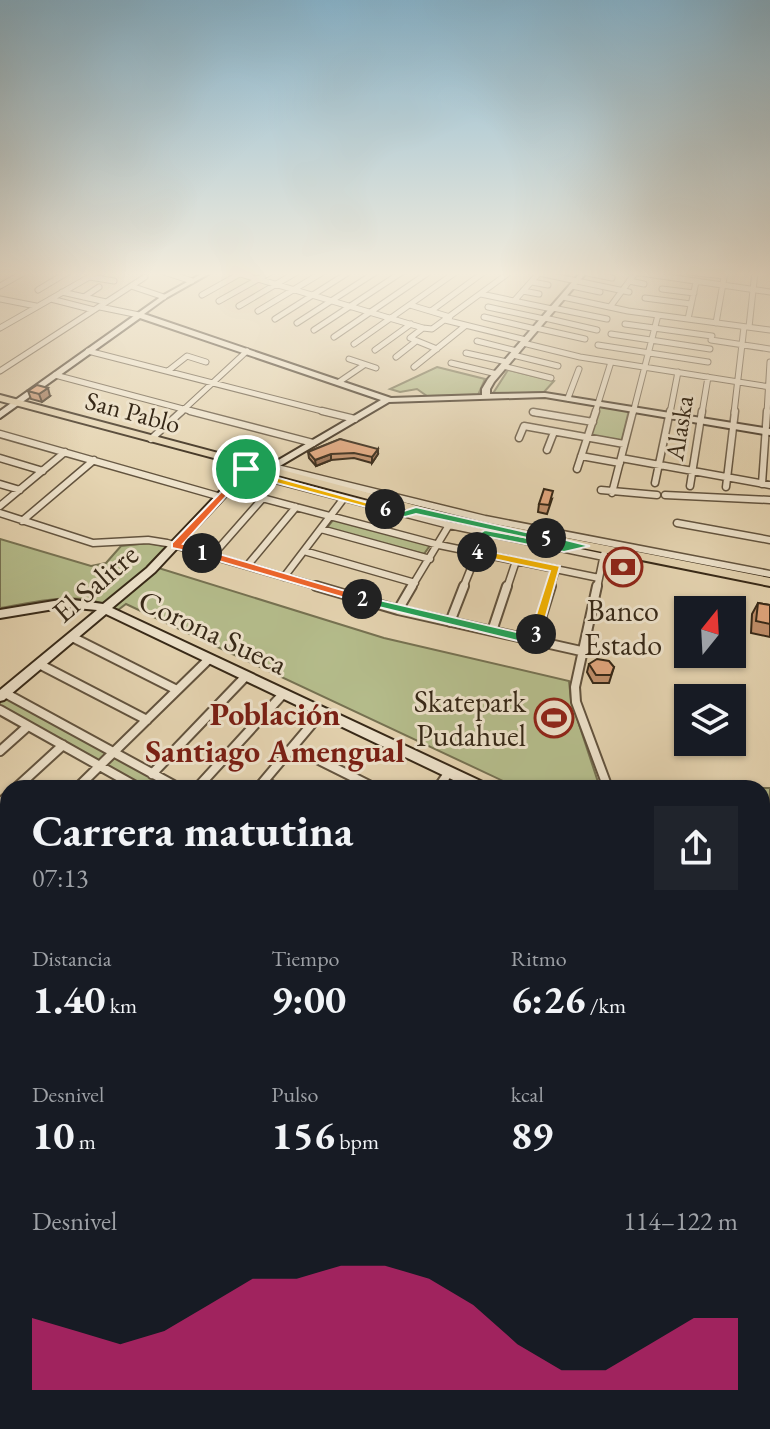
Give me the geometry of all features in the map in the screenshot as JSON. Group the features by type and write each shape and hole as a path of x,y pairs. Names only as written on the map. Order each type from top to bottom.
{"main road":[{"name":"San Pablo","path":"0,398 410,512 585,546 605,553 770,582"},
{"path":"248,468 273,467"},
{"path":"564,549 585,546"}],"street":[{"path":"0,371 50,339"},
{"path":"0,415 105,339"},
{"path":"210,339 388,399 411,401 545,395 768,431"},
{"path":"354,344 362,339"},
{"path":"375,350 391,339"},
{"path":"414,367 450,339"},
{"path":"488,339 551,378"},
{"path":"486,398 486,389 527,339"},
{"path":"642,339 710,349"},
{"name":"Alaska","path":"690,486 712,339"},
{"path":"715,339 770,349"},
{"path":"726,487 744,339"},
{"path":"396,357 413,340 437,349"},
{"path":"612,493 651,340"},
{"path":"477,341 558,366"},
{"path":"552,350 558,343"},
{"path":"598,345 708,362"},
{"path":"568,354 574,346"},
{"path":"466,353 552,350 769,386"},
{"path":"88,351 355,419"},
{"path":"151,439 247,351"},
{"path":"168,371 187,356 206,362"},
{"path":"349,359 376,368"},
{"path":"577,469 611,362"},
{"path":"762,484 768,431 770,362"},
{"path":"451,363 497,374"},
{"path":"339,382 364,365"},
{"path":"568,398 579,369"},
{"path":"655,483 678,372"},
{"path":"55,375 313,443"},
{"path":"273,467 388,399"},
{"path":"533,412 593,422"},
{"path":"519,438 524,426 624,444"},
{"path":"547,450 554,432"},
{"path":"0,434 224,493 263,498 439,545 599,578"},
{"path":"0,506 65,452"},
{"path":"581,456 658,465 770,485"},
{"path":"0,458 43,471"},
{"path":"22,521 94,460"},
{"path":"273,467 479,518 770,574"},
{"name":"El Salitre","path":"3,695 175,545 248,468"},
{"path":"0,484 20,490"},
{"path":"601,490 770,500"},
{"name":"San Pablo","path":"329,491 344,498 410,512 449,525 564,549 605,553"},
{"path":"212,556 263,498"},
{"path":"284,577 344,498"},
{"path":"247,566 296,507"},
{"path":"0,513 93,543 148,540 175,545 398,610 581,651"},
{"path":"677,523 770,540"},
{"path":"398,610 449,525"},
{"path":"321,529 430,559"},
{"path":"450,622 485,533"},
{"path":"304,551 415,583"},
{"path":"605,553 575,675 576,702 605,780"},
{"path":"492,631 516,561"},
{"path":"534,641 556,569"},
{"name":"Corona Sueca","path":"0,614 72,602 105,609 466,780"},
{"path":"72,637 177,690"},
{"path":"85,780 209,659"},
{"path":"39,664 147,720"},
{"path":"152,774 246,676"},
{"path":"204,780 283,694"},
{"path":"3,695 164,780"},
{"path":"0,710 125,780"},
{"path":"265,780 322,712"},
{"path":"0,751 28,726"},
{"path":"25,780 63,745"},
{"path":"293,747 359,780"},
{"path":"444,780 449,772"}],"green space":[{"path":"437,367 485,379 478,395 427,396 417,389 400,392 390,389"},
{"path":"508,370 554,381 544,392 492,395"},
{"path":"599,405 629,410 621,443 590,437"},
{"path":"334,519 431,544 424,554 326,529"},
{"path":"0,539 91,566 106,563 121,546 149,543 169,547 152,566 384,638 569,681 571,700 597,780 501,780 126,604 118,610 89,600 60,598 0,608"},
{"path":"5,696 157,780 131,780 0,707 0,700"}],"building":[{"path":"37,385 48,388 39,394 28,391"},
{"path":"340,439 378,449 372,457 354,453 331,454 315,460 308,452"},
{"path":"544,489 553,491 549,505 539,504"},
{"path":"617,556 637,560 636,565 612,562"},
{"path":"758,603 770,605 770,624 756,621"},
{"path":"597,659 609,661 614,667 611,675 596,675 589,664"}],"place":[{"name":"Banco Estado","path":"623,567"},
{"name":"Skatepark Pudahuel","path":"554,718"}],"district":[{"name":"Población Santiago Amengual","path":"275,732"}],"route":[{"path":"246,469 254,474 405,514 416,510 585,546 564,549 485,533 477,553 556,569 534,641 411,613 175,545 246,469"}]}
